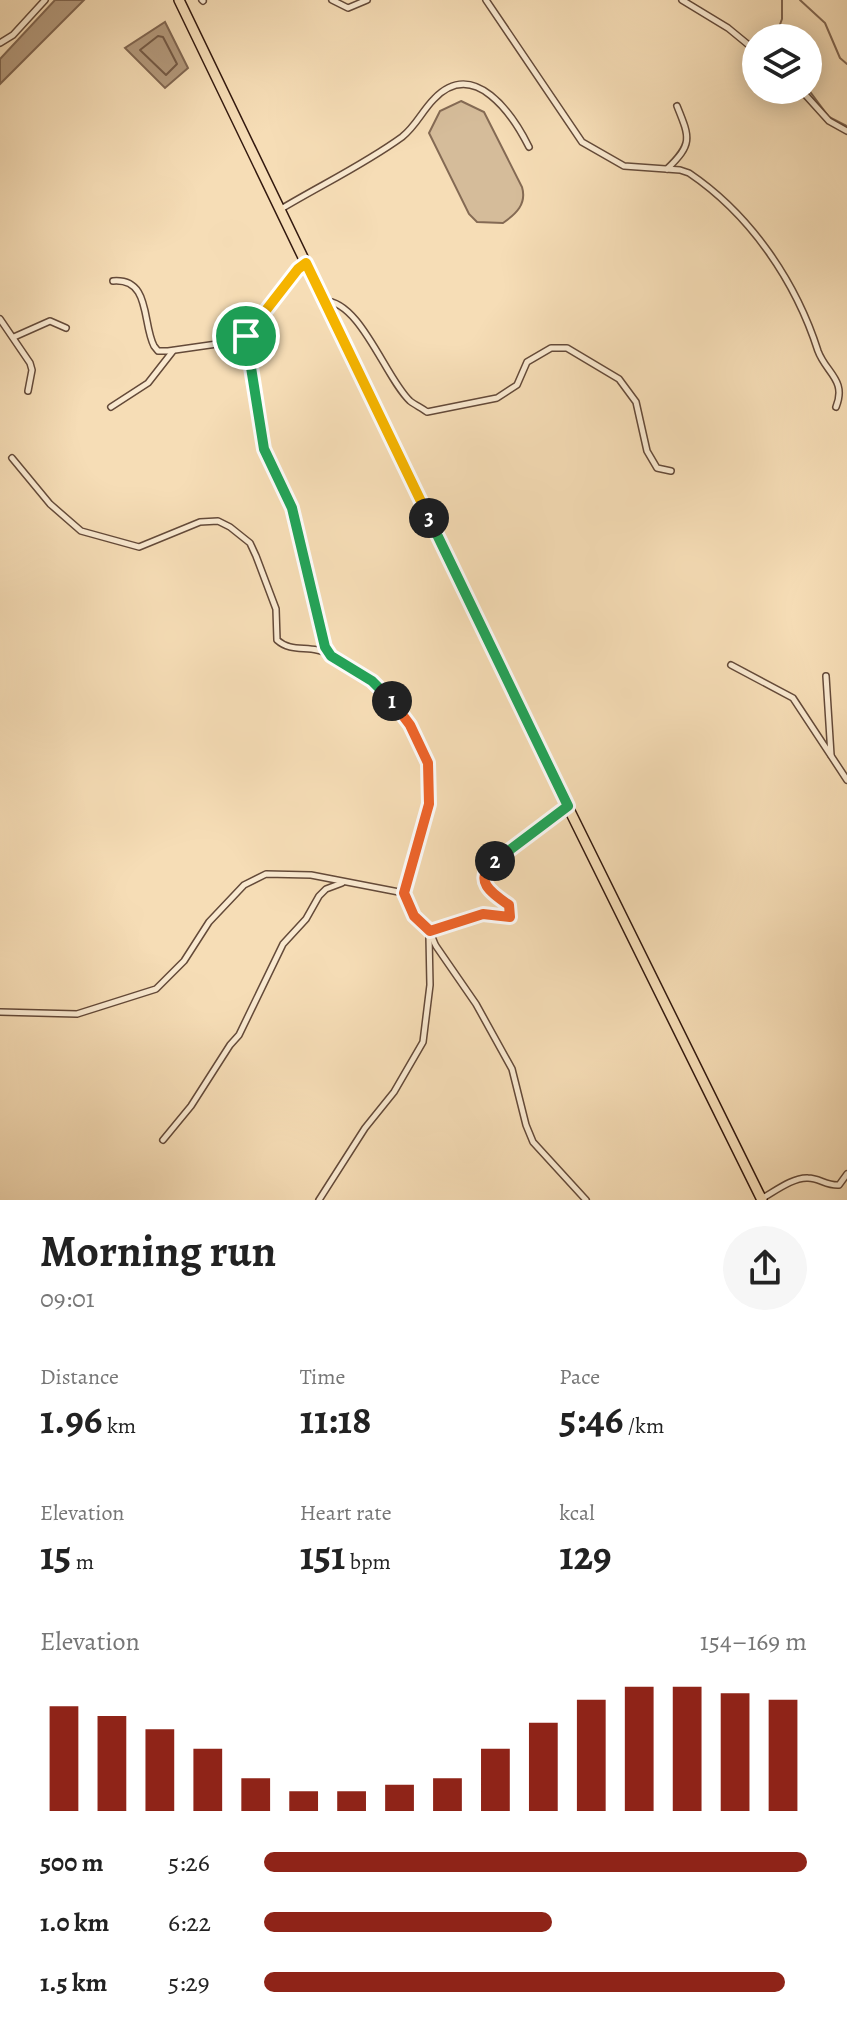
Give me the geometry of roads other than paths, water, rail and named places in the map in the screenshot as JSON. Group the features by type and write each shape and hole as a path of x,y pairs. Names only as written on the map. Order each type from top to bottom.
{"main road":[{"path":"179,0 761,1199"}],"street":[{"path":"0,43 13,35 45,0"},
{"path":"332,0 348,8 367,0"},
{"path":"486,0 582,142 624,166 680,170 699,181 735,213 778,263 814,332 819,355 846,389 836,407"},
{"path":"682,0 742,40"},
{"path":"280,209 405,135 434,98 448,88 463,85 484,89 518,126 529,147"},
{"path":"814,104 829,121 847,131"},
{"path":"666,170 687,143 688,132 677,106"},
{"path":"113,281 127,282 136,289 145,307 154,346 158,351 173,350 230,343 246,336 306,263"},
{"path":"324,301 333,301 350,314 409,400 427,412 497,398 517,385 527,362 551,348 567,348 619,379 636,402 647,451 657,468 671,471"},
{"path":"0,319 32,370 28,391"},
{"path":"14,337 50,321 66,328"},
{"path":"246,336 264,449 292,508 318,626 331,656"},
{"path":"111,407 148,383 173,350"},
{"path":"12,458 50,504 88,535 114,538 139,547 200,522 224,523 253,550 276,609 277,640 289,647 318,650 331,656 372,681 404,714 428,763 429,804 404,893 414,916 430,931 436,946 492,1031 512,1069 533,1142 586,1200"},
{"path":"731,665 793,698 847,780"},
{"path":"826,676 831,756"},
{"path":"430,931 483,914 510,917 509,905 486,888 485,872 568,806"},
{"path":"0,1012 77,1014 156,989 184,961 209,922 244,885 258,877 286,873 404,893"},
{"path":"163,1140 181,1121 239,1035 283,944 306,919 326,889 344,883"},
{"path":"319,1200 365,1128 394,1092 423,1042 430,985 430,931"},
{"path":"761,1199 798,1179 810,1178 834,1186 839,1185 847,1174"}],"water":[{"path":"55,0 84,0 0,84 0,59"},
{"path":"165,22 188,68 165,88 125,48"}],"waterway":[{"path":"780,24 782,0"},
{"path":"800,0 825,23 840,58 847,64"},
{"path":"819,104 829,117 847,126"}]}
